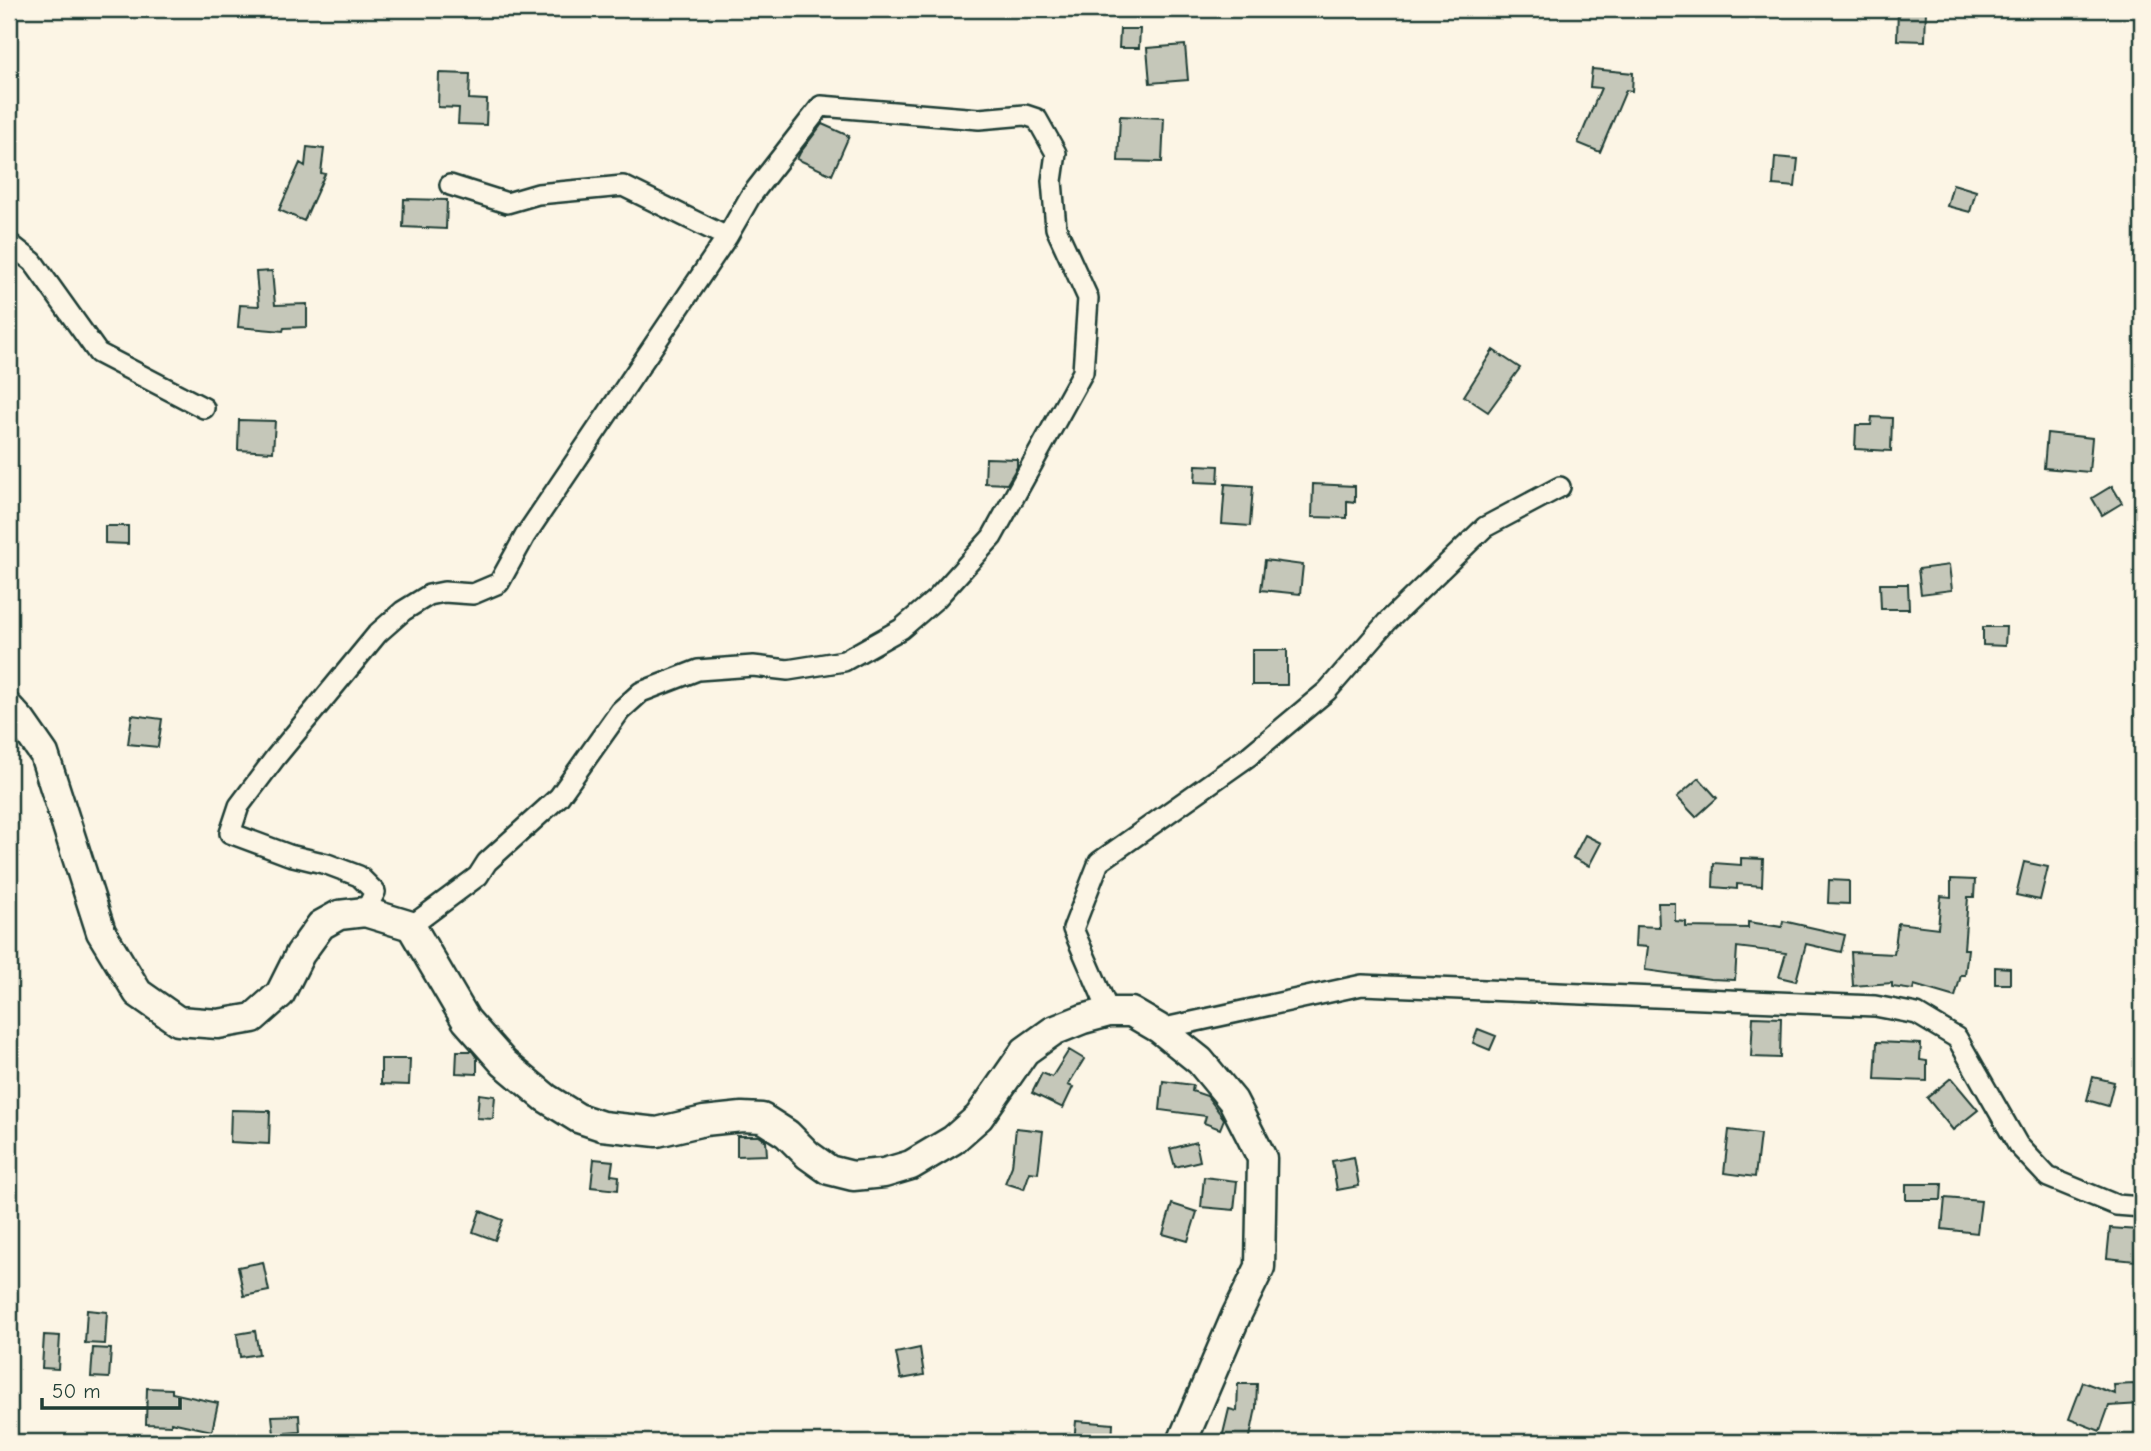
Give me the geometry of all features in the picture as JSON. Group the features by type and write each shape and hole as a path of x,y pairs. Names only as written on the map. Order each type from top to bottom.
{"main road":[{"path":"9,708 44,754 101,932 138,993 178,1021 218,1024 253,1018 280,994 300,954 321,925 340,915 365,912 411,926 466,1020 481,1038 504,1063 546,1098 578,1118 602,1126 657,1132 704,1121 762,1118 787,1134 808,1155 830,1170 853,1176 884,1174 911,1166 953,1140 979,1117 1026,1051 1053,1031 1083,1018 1109,1012 1131,1012 1160,1029 1200,1060 1233,1101 1262,1158 1263,1226 1260,1267 1236,1315 1182,1442"}],"street":[{"path":"365,912 374,891 359,876 327,864 289,855 230,833 239,806 378,632 403,611 429,595 444,592 473,594 499,583 525,536 727,237 750,197 821,106 979,118 1024,115 1037,119 1056,153 1052,181 1056,228 1088,298 1083,372 992,537 937,598 901,629 844,661 788,670 753,666 698,670 641,691 620,711 559,797 487,862 478,876 411,926"},
{"path":"450,185 507,203 538,194 623,186 727,237"},
{"path":"9,243 33,261 98,353 204,408"},
{"path":"1109,1012 1073,929 1099,862 1249,756 1327,691 1387,622 1485,527 1560,487"},
{"path":"1160,1029 1362,985 1875,1006 1917,1014 1957,1038 2018,1145 2048,1177 2116,1205 2142,1207"}],"building":[{"path":"1898,9 1926,9 1925,41 1897,40"},
{"path":"1120,29 1140,29 1139,48 1119,48"},
{"path":"1185,45 1188,80 1150,83 1147,48"},
{"path":"1592,69 1633,73 1632,91 1626,90 1600,152 1578,143 1601,88 1590,87"},
{"path":"439,73 470,74 469,99 487,100 486,125 458,124 459,108 438,107"},
{"path":"1120,116 1164,118 1162,162 1118,161"},
{"path":"822,124 849,136 832,175 797,159"},
{"path":"307,147 324,149 321,173 325,174 304,221 279,210 300,163 305,166"},
{"path":"1775,157 1798,159 1795,187 1773,185"},
{"path":"1953,184 1976,191 1970,212 1947,206"},
{"path":"404,199 447,200 446,229 403,227"},
{"path":"272,271 275,305 307,304 307,327 284,328 283,331 238,327 240,305 259,306 256,272"},
{"path":"1493,350 1520,368 1488,412 1464,396"},
{"path":"1872,417 1892,418 1891,451 1855,449 1856,425 1871,425"},
{"path":"239,420 275,421 273,452 238,450"},
{"path":"2047,433 2092,438 2089,472 2044,468"},
{"path":"986,458 1017,459 1017,467 1007,484 985,483"},
{"path":"1196,465 1219,466 1218,483 1195,482"},
{"path":"1225,484 1253,486 1250,526 1222,524"},
{"path":"1313,484 1355,486 1355,502 1347,501 1347,518 1312,517"},
{"path":"2112,486 2122,503 2102,515 2092,498"},
{"path":"105,526 128,526 128,544 105,543"},
{"path":"1265,560 1303,565 1300,594 1261,590"},
{"path":"1949,565 1952,590 1921,594 1918,569"},
{"path":"1880,584 1908,584 1909,609 1881,609"},
{"path":"1983,627 2006,627 2005,646 1983,645"},
{"path":"1252,650 1287,650 1287,685 1252,685"},
{"path":"132,715 162,719 158,747 128,744"},
{"path":"1699,778 1717,798 1696,817 1677,797"},
{"path":"1585,835 1601,843 1589,866 1573,858"},
{"path":"1741,858 1763,859 1762,886 1737,884 1737,889 1713,887 1714,863 1741,865"},
{"path":"2024,862 2048,867 2040,900 2016,895"},
{"path":"1951,879 1975,880 1974,897 1968,897 1965,975 1961,975 1955,997 1914,985 1913,990 1892,987 1892,983 1853,986 1851,952 1894,954 1898,923 1938,928 1941,896 1951,897"},
{"path":"1829,880 1849,881 1849,904 1828,903"},
{"path":"1658,903 1675,903 1675,921 1686,922 1686,927 1748,928 1748,922 1782,927 1783,921 1845,935 1841,952 1806,944 1796,981 1779,977 1786,953 1737,947 1735,980 1645,970 1648,947 1635,946 1636,926 1659,927"},
{"path":"1995,967 2010,968 2010,984 1995,984"},
{"path":"1753,1017 1781,1018 1780,1058 1751,1057"},
{"path":"1478,1029 1496,1036 1490,1050 1473,1043"},
{"path":"1877,1042 1921,1044 1920,1060 1927,1061 1927,1081 1875,1079"},
{"path":"1069,1050 1084,1059 1068,1085 1073,1087 1063,1108 1032,1093 1042,1073 1052,1077"},
{"path":"457,1051 472,1051 477,1058 477,1074 456,1073"},
{"path":"381,1059 410,1059 409,1085 381,1084"},
{"path":"2093,1077 2114,1082 2108,1106 2087,1100"},
{"path":"1951,1078 1978,1110 1953,1130 1927,1098"},
{"path":"1163,1081 1193,1085 1192,1091 1207,1096 1224,1119 1220,1129 1204,1123 1206,1116 1160,1110"},
{"path":"479,1094 495,1096 493,1119 477,1118"},
{"path":"231,1110 270,1111 269,1144 230,1142"},
{"path":"1016,1128 1043,1131 1038,1173 1030,1172 1024,1189 1005,1183 1012,1166"},
{"path":"1729,1130 1760,1134 1755,1177 1724,1173"},
{"path":"737,1136 759,1136 766,1141 767,1155 737,1156"},
{"path":"1196,1142 1200,1161 1175,1167 1170,1149"},
{"path":"1354,1157 1359,1186 1337,1190 1332,1161"},
{"path":"594,1159 613,1161 611,1175 619,1176 618,1190 591,1187"},
{"path":"1204,1177 1237,1181 1234,1210 1201,1207"},
{"path":"1906,1184 1942,1184 1941,1200 1906,1200"},
{"path":"1945,1198 1981,1201 1977,1233 1942,1229"},
{"path":"1172,1204 1197,1212 1188,1241 1163,1234"},
{"path":"480,1211 503,1220 495,1240 473,1232"},
{"path":"2110,1228 2138,1230 2135,1261 2107,1258"},
{"path":"263,1262 269,1291 244,1296 238,1267"},
{"path":"87,1310 107,1312 105,1344 85,1343"},
{"path":"255,1331 259,1354 240,1357 237,1334"},
{"path":"44,1335 60,1336 58,1369 42,1368"},
{"path":"93,1348 111,1349 109,1378 91,1377"},
{"path":"920,1348 924,1375 901,1379 896,1353"},
{"path":"2083,1382 2115,1394 2114,1385 2134,1384 2134,1401 2141,1404 2109,1406 2100,1431 2069,1419"},
{"path":"1238,1384 1257,1384 1256,1408 1249,1442 1222,1438 1229,1409 1237,1411"},
{"path":"147,1388 172,1389 172,1393 218,1403 212,1431 171,1422 171,1425 146,1424"},
{"path":"299,1415 300,1432 274,1434 272,1416"},
{"path":"1076,1421 1113,1424 1112,1442 1074,1442"}]}
